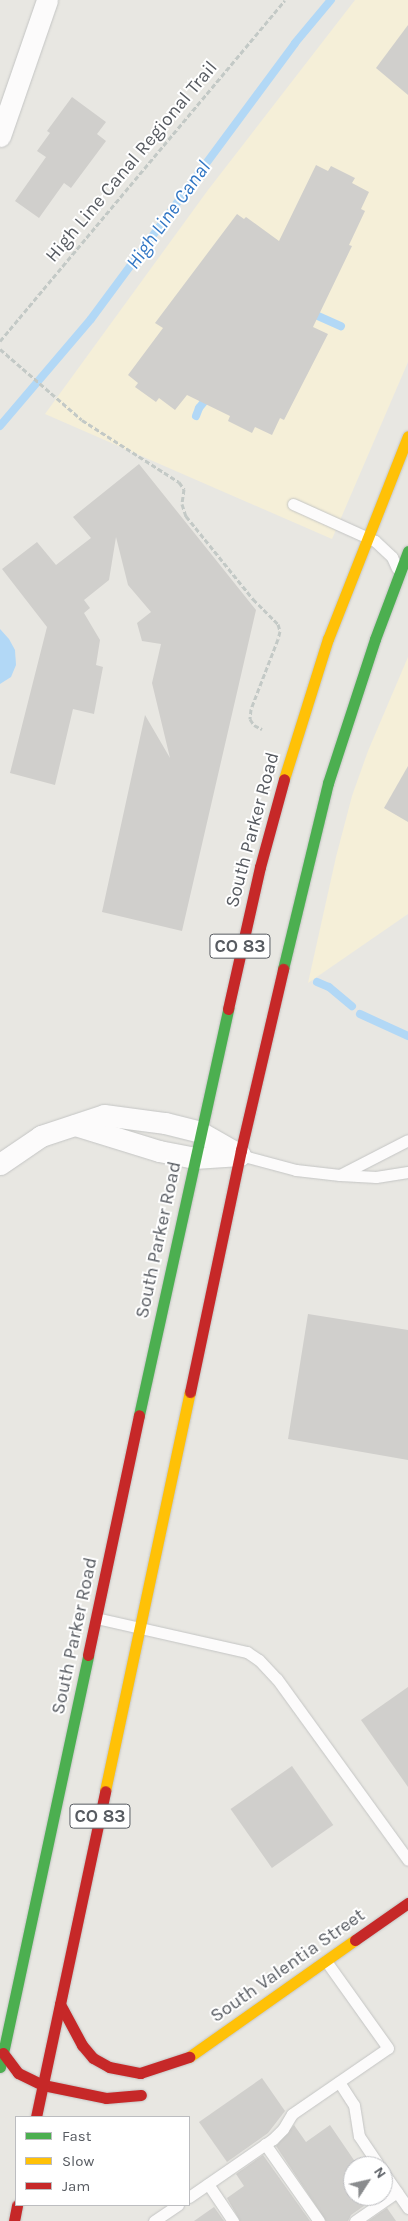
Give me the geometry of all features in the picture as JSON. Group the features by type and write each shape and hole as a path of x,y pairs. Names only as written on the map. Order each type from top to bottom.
{"main road":[{"name":"South Parker Road","path":"0,2067 243,936 289,762 328,639 408,436"},
{"name":"CO 83","path":"36,2116 240,1155 328,783 359,683 408,551"},
{"name":"South Valentia Street","path":"189,2057 408,1903"},
{"path":"60,2004 82,2045 93,2058 109,2067 140,2073 189,2057"},
{"path":"3,2053 18,2073 43,2086 106,2098 145,2093 107,2110"},
{"path":"166,2078 189,2057"}],"street":[{"path":"0,136 12,107 47,0"},
{"path":"0,1164 41,1136 97,1117 111,1115 165,1123 200,1132 240,1155"},
{"path":"75,1125 159,1151 194,1158 240,1155"}],"lane":[{"path":"293,504 367,536 392,557 398,576"},
{"path":"340,1175 408,1140"},
{"path":"240,1155 296,1170 340,1175 376,1176 408,1172"},
{"path":"96,1618 247,1652 259,1660 277,1680 408,1860"},
{"path":"190,2196 280,2132 292,2114 388,2048 326,1961"},
{"path":"339,2082 354,2105 359,2136 372,2156"},
{"path":"265,2144 319,2221"},
{"path":"208,2184 233,2221"},
{"path":"393,2186 408,2208"},
{"path":"355,2221 397,2192"},
{"path":"154,2221 176,2206"}],"path":[{"name":"High Line Canal Regional Trail","path":"0,341 285,0"},
{"path":"0,349 73,411 110,439 180,482 184,489 182,504 186,516 253,599 278,624 280,631 278,639 251,709 250,719 254,725 262,729"}],"shaded area":[{"path":"355,0 408,0 408,362 332,539 45,414 208,190"},
{"path":"408,657 408,914 308,983 336,857 352,796 368,751"}],"water":[{"path":"0,629 9,639 15,650 16,665 11,677 0,684"}],"building":[{"path":"408,25 408,95 376,68"},
{"path":"72,97 106,122 97,134 106,141 71,188 64,183 39,218 15,201 46,157 37,151 50,133 47,131"},
{"path":"316,165 328,171 331,166 355,178 352,183 369,192 361,209 365,211 349,245 352,246 313,327 328,334 284,420 280,418 272,435 255,427 252,433 228,421 230,416 187,395 175,410 159,398 156,402 135,387 138,383 128,375 163,328 155,323 237,214 244,219 246,217 279,241"},
{"path":"139,464 256,610 182,931 102,912 145,715 170,758 152,683 161,644 142,641 137,623 151,612 128,585 116,537 109,580 84,600 90,608 84,613 100,640 96,665 103,667 94,714 73,709 55,785 10,773 47,627 2,569 37,542 56,565 91,538 73,517"},
{"path":"408,766 408,822 384,808"},
{"path":"308,1314 408,1330 408,1460 288,1439"},
{"path":"408,1687 408,1787 361,1720"},
{"path":"292,1766 333,1825 272,1868 231,1809"},
{"path":"262,2078 285,2111 268,2133 227,2162 199,2122"},
{"path":"294,2125 306,2142 330,2125 351,2156 343,2156 343,2206 364,2206 351,2215 348,2221 326,2221 276,2146"},
{"path":"263,2155 310,2221 240,2221 227,2198 244,2186 236,2174"},
{"path":"214,2207 224,2221 194,2221"},
{"path":"387,2208 396,2221 368,2221"}],"waterway":[{"name":"High Line Canal","path":"0,426 91,319 295,43 331,0"},
{"path":"309,312 341,326"},
{"path":"196,416 199,408 208,397"},
{"path":"317,982 329,987 352,1006"},
{"path":"360,1014 408,1036"}],"traffic: fast":[{"path":"283,969 328,783 375,639 408,551"},
{"path":"139,1415 228,1009"},
{"path":"0,2067 88,1655"}],"traffic: slow":[{"path":"284,779 328,639 408,436"},
{"path":"105,1791 190,1392"},
{"path":"189,2057 355,1940"}],"traffic: jam":[{"path":"228,1009 260,867 284,779"},
{"path":"190,1392 241,1150 283,969"},
{"path":"88,1655 139,1415"},
{"path":"36,2116 105,1791"},
{"path":"355,1940 408,1903"},
{"path":"60,2004 82,2045 93,2058 109,2067 140,2073 189,2057"},
{"path":"3,2053 18,2073 43,2085 106,2098 141,2095"},
{"path":"14,2221 17,2206"}]}
